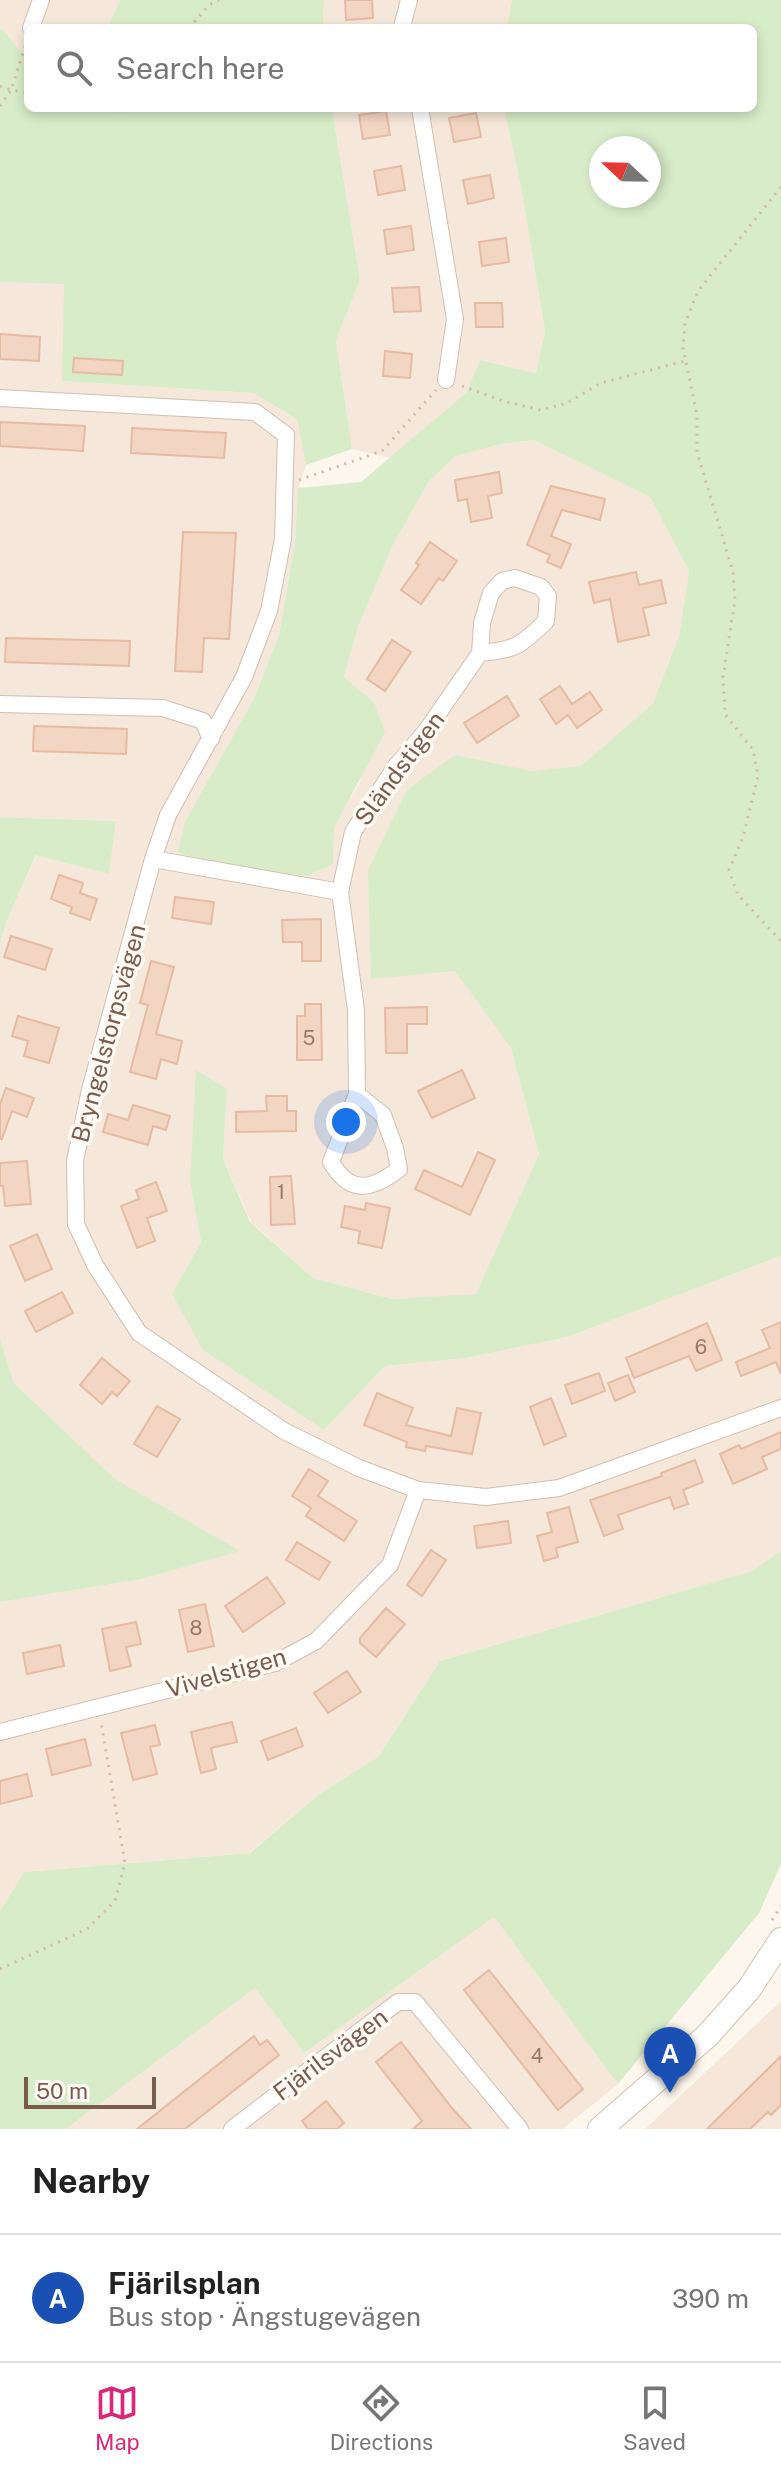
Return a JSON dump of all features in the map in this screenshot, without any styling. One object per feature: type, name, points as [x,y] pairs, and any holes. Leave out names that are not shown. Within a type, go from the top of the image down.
[{"type":"street","points":[[32,24],[41,0]]},
{"type":"street","points":[[405,24],[409,0]]},
{"type":"street","points":[[421,112],[455,319],[446,380]]},
{"type":"street","name":"Bryngelstorpsvägen","points":[[0,398],[255,412],[286,435],[283,539],[269,611],[244,677],[168,815],[153,859],[90,1090],[75,1161],[76,1224],[95,1265],[139,1333],[284,1431],[359,1468],[418,1490],[486,1497],[559,1488],[781,1408]]},
{"type":"street","name":"Sländstigen","points":[[357,1094],[383,1115],[399,1169],[383,1182],[359,1187],[340,1178],[331,1162],[357,1094],[356,1010],[340,892],[353,832],[396,766],[426,731],[480,653],[482,623],[491,593],[502,581],[515,578],[541,587],[548,596],[546,621],[530,637],[508,650],[480,653]]},
{"type":"street","points":[[0,704],[163,708],[203,721],[211,739]]},
{"type":"street","points":[[153,859],[340,892]]},
{"type":"street","name":"Vivelstigen","points":[[0,1732],[275,1663],[316,1641],[390,1565],[418,1490]]},
{"type":"street","points":[[600,2129],[707,2036],[749,1989],[777,1930]]},
{"type":"street","name":"Fjärilsvägen","points":[[232,2129],[398,2002],[415,2002],[520,2129]]},
{"type":"street","points":[[250,2114],[262,2129]]},
{"type":"path","points":[[192,24],[209,5],[219,0]]},
{"type":"path","points":[[0,106],[11,90],[24,51]]},
{"type":"path","points":[[0,86],[24,92]]},
{"type":"path","points":[[781,187],[698,291],[685,323],[683,348],[697,415],[697,452],[733,572],[735,600],[723,677],[725,714],[753,750],[758,776],[747,826],[729,870],[738,895],[781,941]]},
{"type":"path","points":[[285,485],[382,451],[446,380],[503,401],[541,410],[567,403],[601,383],[686,361]]},
{"type":"path","points":[[0,1969],[87,1929],[115,1901],[125,1863],[98,1707]]},
{"type":"path","points":[[777,1930],[781,1906]]},
{"type":"shaded area","points":[[0,0],[120,0],[109,24],[24,24],[24,55],[0,27]]},
{"type":"shaded area","points":[[324,0],[512,0],[508,24],[323,24]]},
{"type":"shaded area","points":[[333,112],[505,112],[545,331],[536,373],[480,360],[468,391],[391,458],[352,449],[336,340],[360,280]]},
{"type":"shaded area","points":[[0,282],[65,283],[63,381],[253,393],[297,419],[306,465],[298,489],[295,543],[279,635],[253,701],[179,852],[210,864],[333,864],[333,828],[360,782],[374,702],[344,677],[358,627],[393,545],[429,481],[456,456],[501,444],[534,440],[650,497],[689,571],[679,636],[653,703],[581,766],[533,771],[454,756],[455,970],[511,1048],[539,1154],[476,1295],[392,1299],[313,1278],[251,1222],[223,1159],[227,1089],[190,1182],[201,1242],[172,1294],[324,1430],[385,1366],[466,1358],[567,1337],[781,1256],[781,1551],[752,1571],[440,1661],[378,1757],[318,1795],[249,1853],[24,1872],[0,1911],[0,1602],[142,1579],[239,1551],[115,1479],[14,1383],[0,1338],[0,944],[6,923],[37,854],[109,873],[116,821],[0,817]]},
{"type":"shaded area","points":[[494,1917],[618,2084],[563,2129],[66,2129],[255,1988],[304,2053]]},
{"type":"shaded area","points":[[781,2001],[781,2129],[645,2129]]},
{"type":"green space","points":[[120,0],[324,0],[323,24],[109,24]]},
{"type":"green space","points":[[512,0],[781,0],[781,1256],[567,1337],[466,1358],[385,1366],[324,1430],[203,1350],[172,1294],[201,1242],[190,1182],[196,1070],[227,1089],[223,1159],[250,1222],[313,1278],[392,1299],[476,1294],[539,1154],[511,1048],[455,971],[371,979],[368,870],[407,790],[455,755],[532,771],[581,766],[653,703],[679,636],[689,571],[650,497],[534,440],[501,444],[456,456],[429,481],[393,545],[358,627],[344,677],[374,702],[385,732],[334,828],[333,864],[307,876],[210,864],[178,852],[185,822],[253,701],[279,635],[295,543],[298,488],[361,482],[467,392],[480,360],[536,373],[545,331],[505,112],[757,112],[757,24],[508,24]]},
{"type":"green space","points":[[0,27],[24,55],[24,112],[333,112],[360,280],[336,340],[352,449],[306,465],[297,419],[253,393],[62,381],[64,284],[0,282]]},
{"type":"green space","points":[[0,817],[116,821],[109,874],[36,855],[0,944]]},
{"type":"green space","points":[[0,1338],[14,1383],[115,1479],[240,1551],[142,1579],[0,1602]]},
{"type":"green space","points":[[781,1551],[781,1864],[759,1913],[618,2084],[494,1917],[304,2053],[255,1988],[66,2129],[0,2129],[0,1911],[24,1872],[250,1853],[318,1795],[378,1757],[440,1661],[752,1571]]},
{"type":"building","points":[[345,0],[372,0],[373,18],[346,20]]},
{"type":"building","points":[[386,112],[390,135],[363,139],[359,115]]},
{"type":"building","points":[[476,113],[481,137],[454,142],[449,118]]},
{"type":"building","points":[[401,166],[405,190],[378,195],[374,171]]},
{"type":"building","points":[[490,175],[494,198],[468,204],[463,180]]},
{"type":"building","points":[[411,226],[414,250],[387,254],[384,230]]},
{"type":"building","points":[[506,238],[509,262],[482,266],[479,242]]},
{"type":"building","points":[[419,287],[421,311],[394,312],[392,288]]},
{"type":"building","points":[[475,303],[502,303],[503,327],[476,327]]},
{"type":"building","points":[[0,334],[40,337],[39,361],[0,359]]},
{"type":"building","points":[[385,351],[412,354],[410,378],[383,376]]},
{"type":"building","points":[[74,358],[123,361],[122,375],[73,372]]},
{"type":"building","points":[[0,422],[85,426],[83,451],[0,446]]},
{"type":"building","points":[[132,428],[226,433],[224,458],[131,453]]},
{"type":"building","points":[[499,472],[502,493],[488,496],[492,518],[471,522],[467,499],[458,501],[455,480]]},
{"type":"building","points":[[551,486],[605,499],[600,520],[562,510],[551,536],[571,544],[561,568],[547,562],[550,555],[527,545]]},
{"type":"building","points":[[183,532],[236,533],[229,639],[204,638],[202,672],[175,671]]},
{"type":"building","points":[[430,542],[457,561],[443,581],[439,578],[421,604],[401,590],[419,565],[416,563]]},
{"type":"building","points":[[636,572],[639,585],[661,580],[666,603],[643,608],[649,635],[618,642],[610,599],[594,603],[589,582]]},
{"type":"building","points":[[6,638],[130,641],[129,666],[5,662]]},
{"type":"building","points":[[392,640],[411,652],[385,691],[367,679]]},
{"type":"building","points":[[560,686],[572,704],[590,692],[602,710],[577,728],[568,715],[556,724],[540,699]]},
{"type":"building","points":[[507,696],[519,716],[477,743],[464,723]]},
{"type":"building","points":[[34,726],[127,729],[126,754],[33,751]]},
{"type":"building","points":[[59,875],[83,883],[80,893],[97,899],[90,920],[70,913],[72,907],[51,899]]},
{"type":"building","points":[[175,897],[214,902],[211,924],[172,918]]},
{"type":"building","points":[[321,919],[321,961],[302,961],[302,942],[283,942],[282,920]]},
{"type":"building","points":[[11,936],[52,949],[45,970],[4,957]]},
{"type":"building","points":[[151,961],[174,967],[156,1034],[182,1041],[177,1064],[161,1059],[156,1079],[130,1072],[148,1005],[140,1003]]},
{"type":"building","points":[[305,1004],[321,1004],[322,1060],[297,1060],[297,1016],[305,1016]]},
{"type":"building","points":[[427,1007],[427,1024],[407,1024],[407,1053],[386,1053],[385,1008]]},
{"type":"building","points":[[18,1016],[59,1028],[49,1063],[24,1056],[28,1041],[12,1036]]},
{"type":"building","points":[[462,1070],[475,1098],[432,1118],[418,1091]]},
{"type":"building","points":[[6,1088],[34,1098],[27,1117],[12,1111],[0,1139],[0,1104]]},
{"type":"building","points":[[266,1096],[287,1096],[287,1111],[296,1111],[296,1131],[236,1132],[236,1112],[267,1111]]},
{"type":"building","points":[[133,1105],[170,1116],[166,1130],[153,1126],[148,1145],[103,1132],[108,1114],[128,1120]]},
{"type":"building","points":[[478,1152],[495,1160],[470,1215],[415,1189],[424,1170],[462,1187]]},
{"type":"building","points":[[27,1161],[31,1204],[5,1206],[3,1186],[0,1186],[0,1163]]},
{"type":"building","points":[[291,1176],[295,1224],[271,1225],[270,1177]]},
{"type":"building","points":[[156,1182],[167,1211],[147,1218],[155,1241],[137,1248],[121,1206],[139,1199],[136,1190]]},
{"type":"building","points":[[366,1203],[390,1208],[382,1248],[358,1243],[360,1231],[341,1227],[345,1206],[365,1210]]},
{"type":"building","points":[[37,1234],[52,1269],[25,1281],[10,1246]]},
{"type":"building","points":[[62,1292],[73,1313],[36,1332],[25,1311]]},
{"type":"building","points":[[781,1322],[781,1374],[776,1362],[741,1376],[736,1362],[770,1348],[762,1330]]},
{"type":"building","points":[[707,1323],[722,1360],[696,1371],[689,1356],[634,1378],[626,1358]]},
{"type":"building","points":[[102,1358],[130,1381],[117,1396],[112,1392],[102,1404],[80,1385]]},
{"type":"building","points":[[599,1373],[605,1391],[572,1404],[565,1385]]},
{"type":"building","points":[[628,1375],[635,1392],[615,1401],[608,1383]]},
{"type":"building","points":[[377,1393],[413,1408],[406,1425],[451,1436],[457,1408],[481,1413],[472,1454],[426,1446],[425,1451],[406,1447],[407,1442],[364,1425]]},
{"type":"building","points":[[551,1398],[566,1436],[544,1445],[530,1407]]},
{"type":"building","points":[[157,1406],[180,1419],[157,1457],[134,1444]]},
{"type":"building","points":[[781,1432],[781,1449],[762,1457],[767,1469],[733,1484],[720,1454],[739,1445],[741,1449]]},
{"type":"building","points":[[695,1460],[703,1482],[683,1490],[688,1504],[674,1509],[670,1497],[618,1515],[623,1529],[604,1536],[590,1500],[662,1476],[661,1473]]},
{"type":"building","points":[[309,1469],[328,1481],[318,1496],[357,1521],[344,1541],[306,1516],[311,1508],[292,1496]]},
{"type":"building","points":[[569,1507],[578,1542],[556,1548],[558,1557],[544,1561],[537,1536],[552,1532],[547,1513]]},
{"type":"building","points":[[508,1521],[511,1543],[477,1548],[474,1526]]},
{"type":"building","points":[[297,1542],[330,1562],[319,1580],[286,1560]]},
{"type":"building","points":[[431,1550],[446,1560],[422,1596],[407,1585]]},
{"type":"building","points":[[267,1577],[285,1603],[243,1632],[225,1606]]},
{"type":"building","points":[[205,1604],[214,1646],[188,1652],[179,1610]]},
{"type":"building","points":[[386,1608],[405,1624],[376,1657],[360,1643],[360,1638]]},
{"type":"building","points":[[136,1622],[141,1644],[126,1647],[131,1666],[110,1671],[102,1629]]},
{"type":"building","points":[[60,1645],[64,1666],[27,1674],[23,1653]]},
{"type":"building","points":[[347,1671],[361,1692],[328,1713],[314,1693]]},
{"type":"building","points":[[232,1722],[237,1742],[211,1748],[216,1769],[201,1773],[191,1732]]},
{"type":"building","points":[[155,1725],[160,1745],[150,1747],[157,1774],[133,1780],[121,1733]]},
{"type":"building","points":[[296,1728],[303,1746],[268,1760],[261,1741]]},
{"type":"building","points":[[85,1739],[91,1765],[52,1775],[46,1749]]},
{"type":"building","points":[[27,1774],[32,1796],[0,1804],[0,1781]]},
{"type":"building","points":[[489,1970],[583,2089],[558,2110],[464,1990]]},
{"type":"building","points":[[254,2036],[260,2045],[267,2040],[279,2055],[185,2129],[137,2129]]},
{"type":"building","points":[[401,2042],[471,2129],[413,2129],[422,2121],[376,2062]]},
{"type":"building","points":[[781,2056],[781,2105],[771,2115],[768,2112],[750,2129],[707,2129]]},
{"type":"building","points":[[326,2101],[344,2123],[337,2129],[308,2129],[302,2121]]},
{"type":"place","name":"Fjärilsplan","points":[[670,2093]]}]
